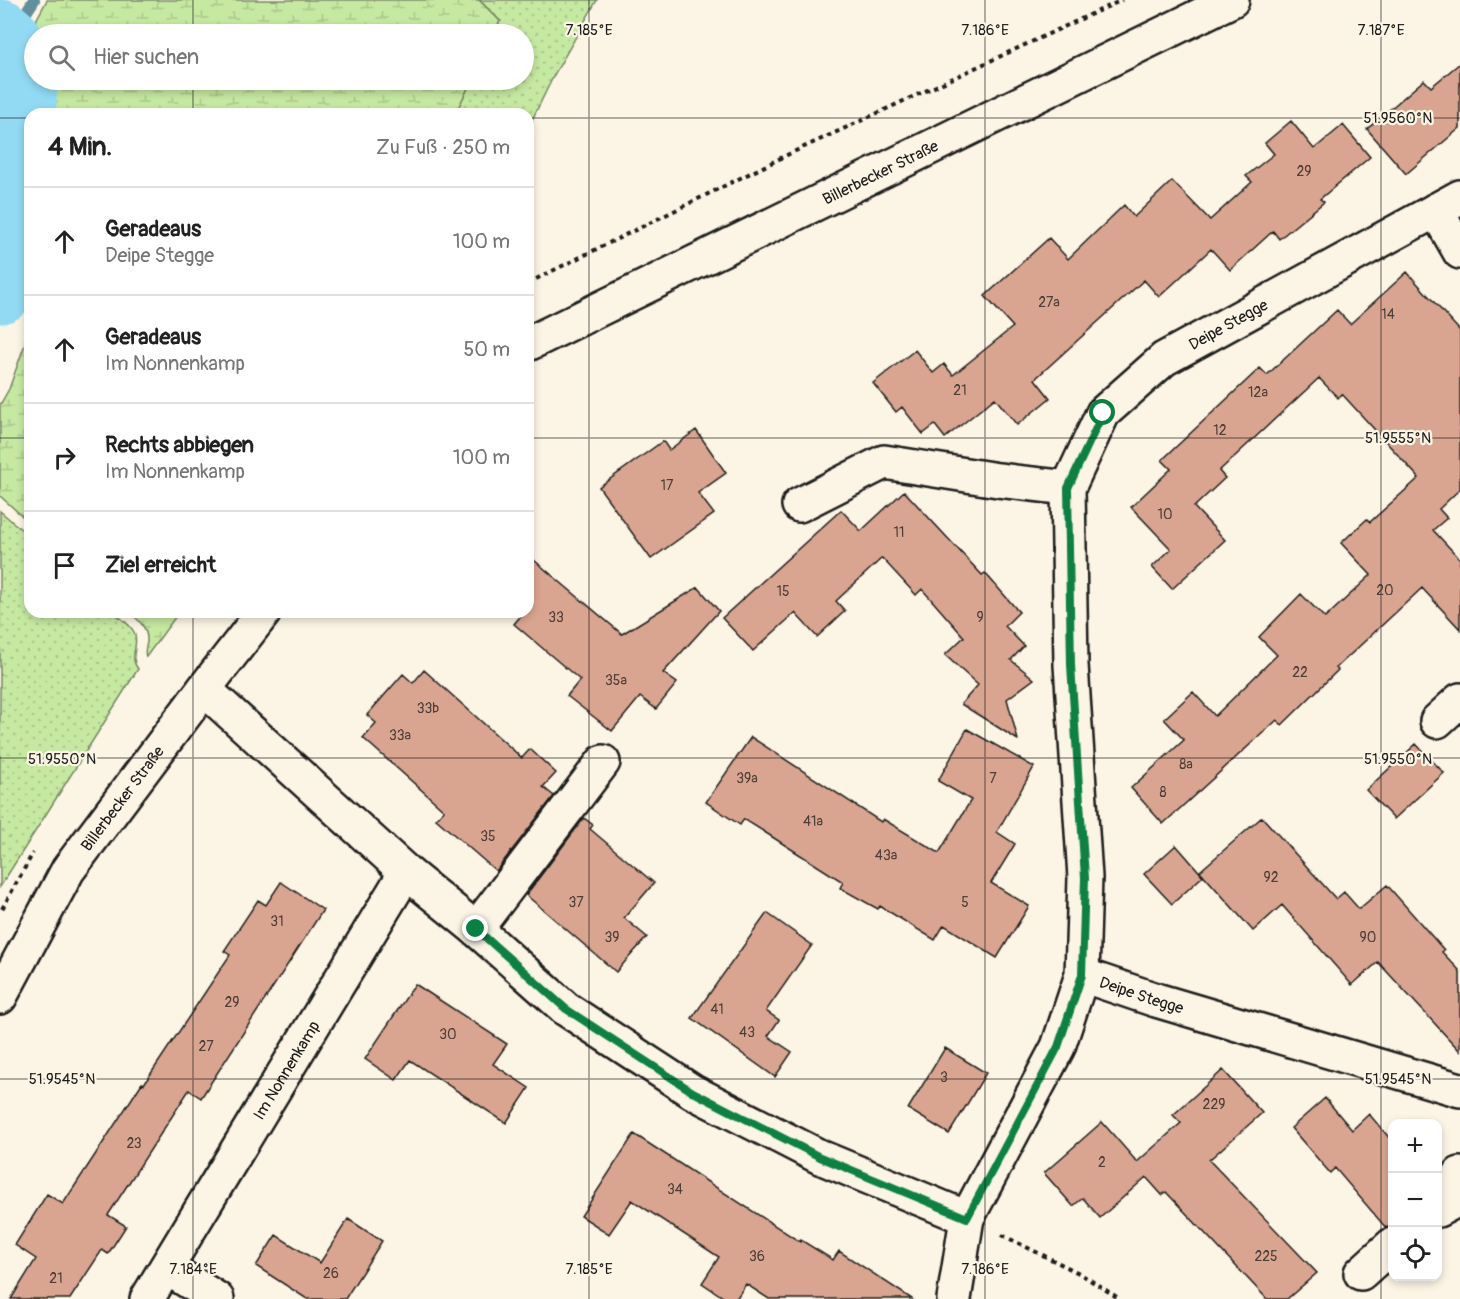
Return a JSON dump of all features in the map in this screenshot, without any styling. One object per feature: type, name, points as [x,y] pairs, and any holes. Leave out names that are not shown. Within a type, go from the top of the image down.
[{"type":"street","name":"Billerbecker Straße","points":[[534,341],[1232,0]]},
{"type":"street","name":"Deipe Stegge","points":[[1460,252],[1448,204],[1164,359],[1103,413],[1068,488],[1071,665],[1085,878],[1082,975],[1156,1000],[1460,1090]]},
{"type":"street","points":[[799,505],[884,462],[998,480],[1068,488]]},
{"type":"street","name":"Billerbecker Straße","points":[[0,997],[68,870],[259,618]]},
{"type":"street","points":[[204,688],[406,872],[476,929],[566,1009],[693,1092],[820,1157],[967,1218]]},
{"type":"street","points":[[476,929],[603,762]]},
{"type":"street","name":"Im Nonnenkamp","points":[[147,1299],[406,872]]},
{"type":"street","points":[[954,1299],[967,1218],[1058,1047],[1082,975]]},
{"type":"street","points":[[1361,1273],[1388,1249]]},
{"type":"street","points":[[167,1268],[217,1299]]},
{"type":"path","points":[[534,280],[789,154],[1122,0]]},
{"type":"path","points":[[967,1218],[1079,1273],[1120,1299]]},
{"type":"green space","points":[[47,0],[479,0],[500,21],[498,24],[34,24]]},
{"type":"green space","points":[[479,0],[597,0],[554,75],[534,116],[534,108],[458,108],[467,90],[534,90],[534,24],[498,24],[500,21]]},
{"type":"green space","points":[[44,90],[467,90],[458,108],[44,108]]},
{"type":"green space","points":[[24,347],[24,518],[0,496],[0,405],[9,389]]},
{"type":"green space","points":[[0,511],[24,532],[24,618],[120,618],[134,632],[136,641],[134,660],[138,669],[0,887]]},
{"type":"green space","points":[[136,618],[175,618],[146,657],[146,633]]},
{"type":"building","points":[[1460,63],[1460,128],[1406,174],[1367,129],[1424,80],[1431,87]]},
{"type":"building","points":[[1291,121],[1314,149],[1343,125],[1370,157],[1320,199],[1324,202],[1279,239],[1273,231],[1230,270],[1211,249],[1159,297],[1144,280],[1035,379],[1050,398],[1017,425],[995,398],[945,438],[935,425],[923,434],[902,407],[896,412],[873,383],[915,350],[933,373],[944,364],[953,375],[1013,327],[985,296],[1049,238],[1068,259],[1124,205],[1134,217],[1172,181],[1210,220],[1252,182],[1246,176],[1274,154],[1265,143]]},
{"type":"building","points":[[1407,272],[1460,331],[1460,489],[1439,509],[1447,518],[1433,530],[1460,559],[1460,629],[1422,588],[1336,668],[1338,670],[1282,725],[1277,720],[1163,824],[1131,788],[1184,740],[1164,719],[1193,692],[1215,716],[1277,655],[1259,637],[1301,594],[1325,618],[1371,575],[1341,543],[1367,519],[1370,522],[1419,478],[1342,394],[1338,398],[1319,378],[1219,471],[1225,478],[1194,507],[1225,540],[1172,589],[1152,567],[1171,549],[1131,507],[1171,469],[1162,460],[1260,368],[1267,375],[1337,310],[1350,324]]},
{"type":"building","points":[[696,430],[726,473],[698,493],[714,514],[651,559],[599,487],[663,441],[669,450]]},
{"type":"building","points":[[904,491],[982,575],[985,573],[1019,612],[1005,626],[1024,646],[1011,660],[1034,679],[1007,699],[1018,740],[961,704],[978,685],[945,655],[964,637],[922,589],[916,595],[882,558],[836,601],[845,611],[817,637],[795,613],[753,651],[722,618],[841,510],[861,531]]},
{"type":"building","points":[[534,560],[622,634],[698,587],[719,611],[663,673],[677,683],[656,709],[640,697],[612,731],[567,696],[580,680],[514,624],[519,618],[534,618]]},
{"type":"building","points":[[424,670],[522,758],[530,749],[556,773],[543,787],[554,796],[496,871],[436,819],[444,810],[363,738],[376,723],[367,715],[403,674],[413,683]]},
{"type":"building","points":[[967,729],[1034,767],[997,832],[1015,844],[991,883],[1029,906],[997,958],[944,925],[935,940],[880,906],[878,909],[840,888],[843,882],[744,819],[740,825],[706,802],[751,737],[881,822],[883,819],[939,853],[971,800],[938,781]]},
{"type":"building","points":[[1416,744],[1444,773],[1394,819],[1366,790]]},
{"type":"building","points":[[1262,817],[1336,899],[1344,892],[1359,909],[1387,885],[1444,950],[1442,952],[1460,971],[1460,1051],[1378,962],[1352,985],[1282,905],[1253,931],[1200,871]]},
{"type":"building","points":[[584,818],[593,825],[590,829],[654,883],[624,918],[647,937],[616,972],[526,895]]},
{"type":"building","points":[[1176,845],[1203,876],[1172,904],[1144,874]]},
{"type":"building","points":[[281,882],[323,910],[201,1098],[189,1090],[108,1215],[126,1226],[108,1254],[102,1250],[70,1299],[11,1299],[36,1259],[15,1245],[47,1194],[63,1204],[230,955],[224,951],[258,900],[266,905]]},
{"type":"building","points":[[767,913],[812,945],[766,1011],[779,1020],[768,1036],[792,1052],[775,1077],[692,1018]]},
{"type":"building","points":[[415,984],[507,1044],[493,1064],[529,1088],[506,1123],[410,1060],[396,1080],[365,1059]]},
{"type":"building","points":[[945,1048],[986,1073],[949,1134],[908,1109]]},
{"type":"building","points":[[1223,1070],[1262,1113],[1209,1160],[1317,1273],[1287,1299],[1267,1299],[1166,1192],[1162,1195],[1146,1177],[1100,1218],[1083,1198],[1073,1206],[1044,1173],[1102,1122],[1137,1162],[1181,1123],[1173,1115]]},
{"type":"building","points":[[1325,1098],[1352,1130],[1369,1114],[1388,1136],[1388,1228],[1335,1168],[1330,1173],[1291,1128]]},
{"type":"building","points":[[634,1134],[800,1242],[801,1240],[833,1260],[839,1251],[912,1299],[769,1299],[746,1284],[736,1299],[726,1299],[702,1283],[719,1257],[632,1200],[609,1234],[581,1216]]},
{"type":"building","points":[[348,1219],[382,1241],[345,1299],[307,1299],[256,1266],[276,1235],[320,1263]]},
{"type":"waterway","points":[[8,40],[34,0]]},
{"type":"waterway","points":[[0,33],[8,40],[23,83],[16,214],[0,289]]},
{"type":"route","points":[[476,929],[566,1009],[693,1092],[820,1157],[967,1218],[1058,1047],[1082,975],[1085,878],[1071,665],[1068,488],[1103,413]]}]
